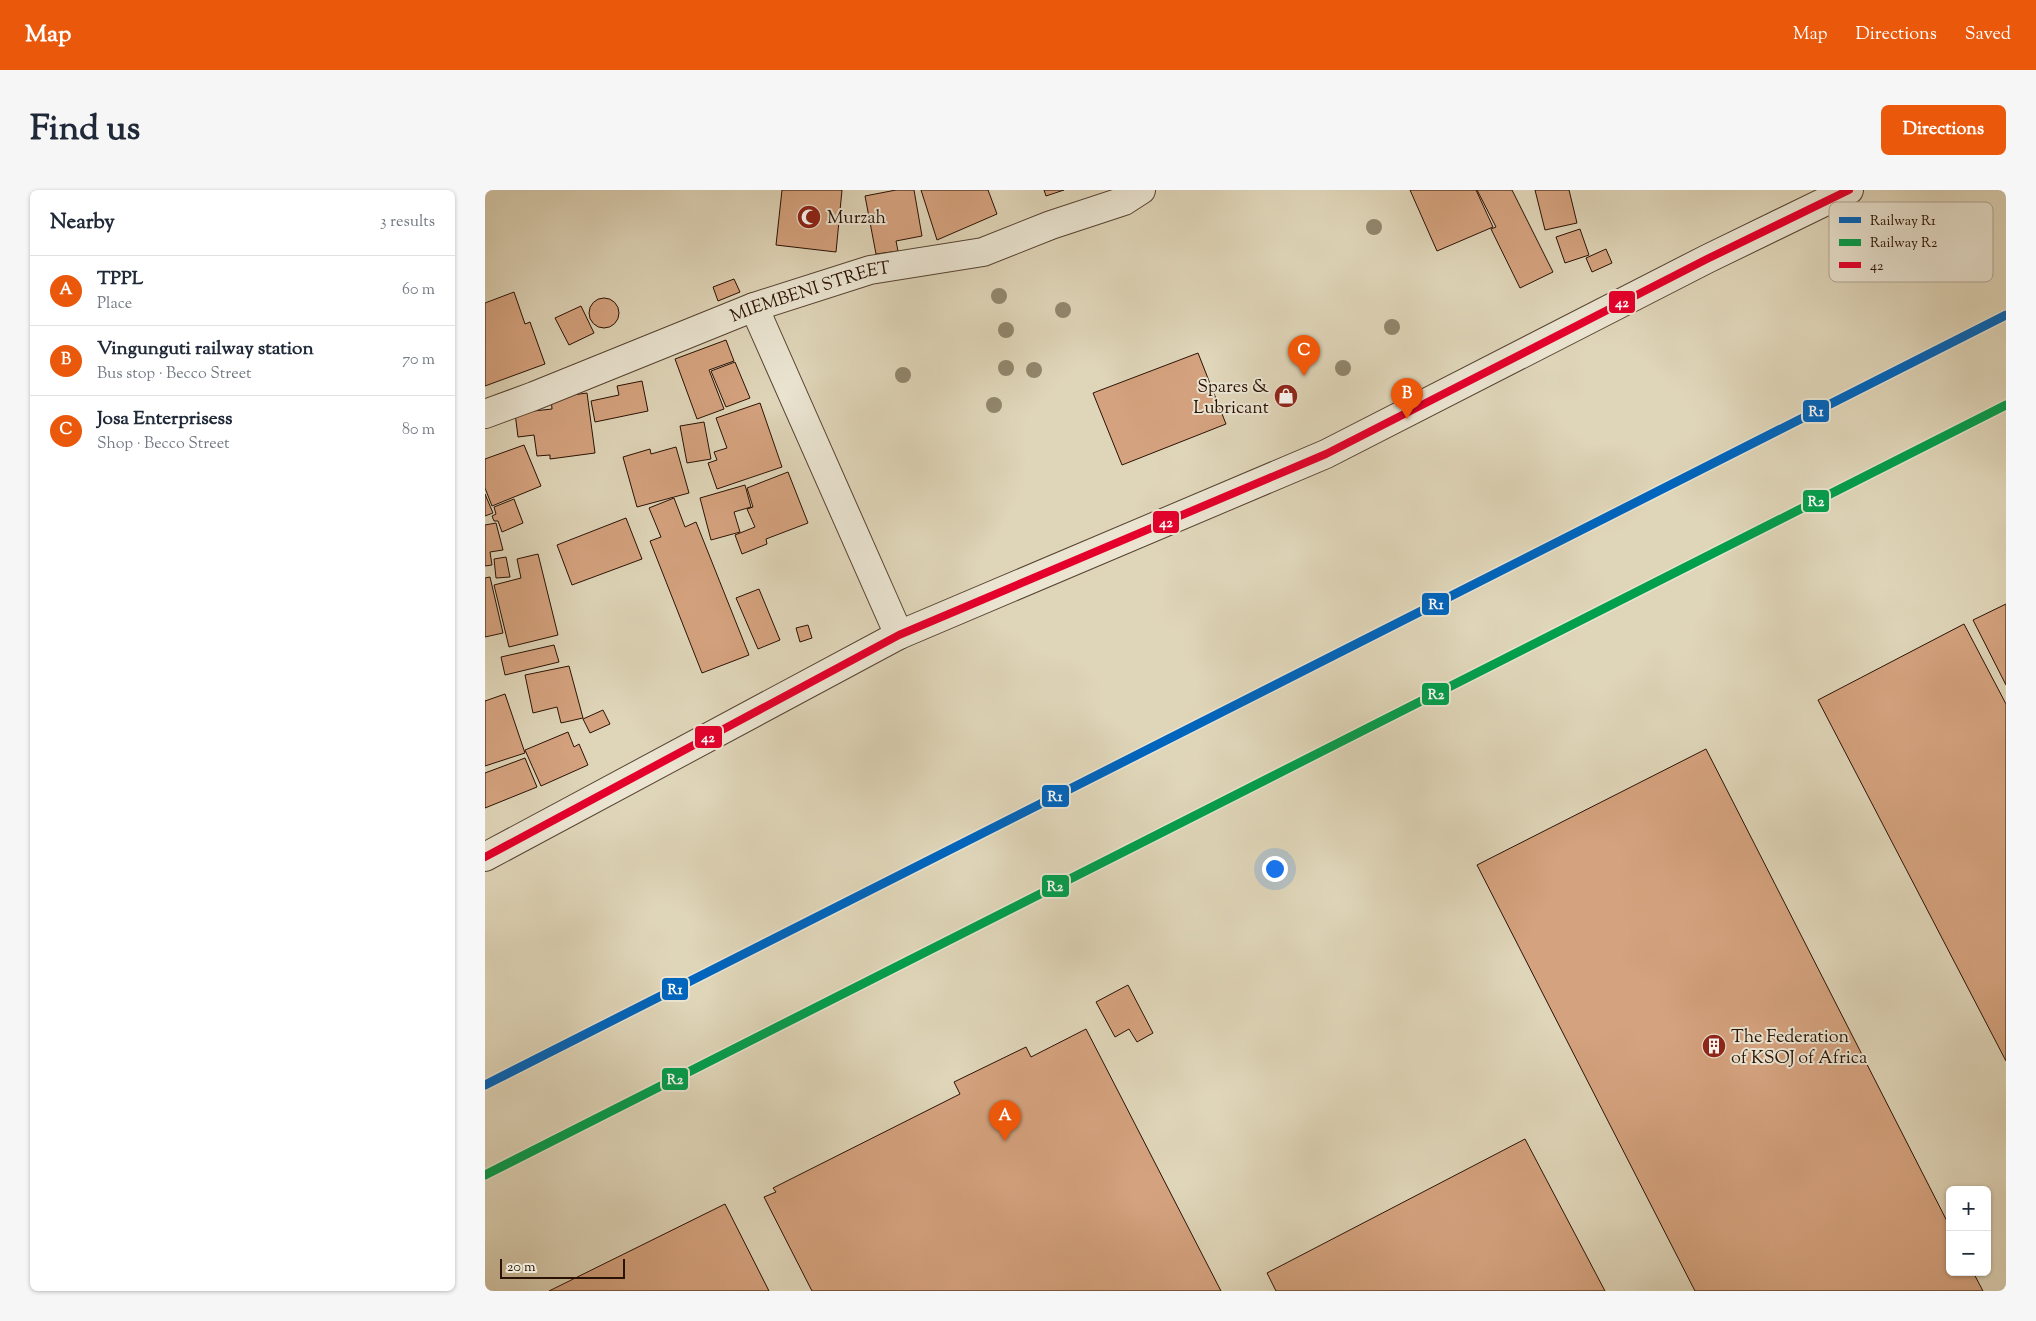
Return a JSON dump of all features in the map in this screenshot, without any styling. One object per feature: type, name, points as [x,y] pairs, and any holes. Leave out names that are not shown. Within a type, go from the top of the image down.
[{"type":"street","name":"MIEMBENI STREET","points":[[485,414],[754,307],[870,270],[983,252],[1051,225],[1124,200],[1141,190]]},
{"type":"street","points":[[485,857],[899,635],[1326,454],[1707,259],[1849,190]]},
{"type":"street","points":[[754,307],[899,635]]},
{"type":"building","name":"Murzah","points":[[782,190],[842,190],[836,252],[776,245]]},
{"type":"building","points":[[896,190],[914,190],[922,236],[896,241],[898,251],[876,254],[865,196]]},
{"type":"building","points":[[921,190],[988,190],[997,214],[937,240]]},
{"type":"building","points":[[1044,190],[1064,190],[1046,196]]},
{"type":"building","points":[[1410,190],[1476,190],[1493,227],[1437,251]]},
{"type":"building","points":[[1477,190],[1512,190],[1553,272],[1520,288],[1491,229],[1496,227]]},
{"type":"building","points":[[1535,190],[1569,190],[1577,223],[1545,230]]},
{"type":"building","points":[[1580,229],[1589,255],[1565,263],[1556,237]]},
{"type":"building","points":[[1606,249],[1612,263],[1592,272],[1586,258]]},
{"type":"building","points":[[734,279],[740,292],[718,301],[713,287]]},
{"type":"building","points":[[514,292],[525,324],[530,322],[545,364],[485,386],[485,303]]},
{"type":"building","points":[[604,298],[615,302],[619,313],[615,324],[604,328],[593,324],[589,313],[593,302]]},
{"type":"building","points":[[581,306],[594,333],[569,345],[555,318]]},
{"type":"building","points":[[726,340],[734,361],[709,370],[724,409],[697,419],[675,359]]},
{"type":"building","points":[[1198,353],[1226,424],[1122,465],[1093,393]]},
{"type":"building","points":[[735,362],[750,398],[726,407],[711,371]]},
{"type":"building","points":[[642,381],[648,411],[595,422],[591,401],[619,395],[617,386]]},
{"type":"building","points":[[587,393],[595,453],[550,459],[550,455],[537,456],[534,435],[518,437],[515,413],[552,409],[551,398]]},
{"type":"building","points":[[760,403],[782,467],[717,489],[708,463],[717,460],[714,452],[727,448],[716,418]]},
{"type":"building","points":[[704,422],[711,459],[687,463],[680,426]]},
{"type":"building","points":[[524,445],[541,486],[492,506],[485,488],[485,459]]},
{"type":"building","points":[[676,447],[689,493],[637,507],[623,457],[650,449],[651,454]]},
{"type":"building","points":[[788,472],[808,523],[766,539],[767,544],[742,554],[735,535],[755,527],[747,509],[753,507],[747,488]]},
{"type":"building","points":[[745,485],[751,507],[734,512],[740,532],[711,540],[700,498]]},
{"type":"building","points":[[485,494],[493,513],[485,516]]},
{"type":"building","points":[[674,498],[685,527],[696,522],[749,655],[702,673],[650,541],[661,537],[649,508]]},
{"type":"building","points":[[514,499],[523,523],[502,532],[498,521],[494,521],[492,516],[496,514],[494,507]]},
{"type":"building","points":[[626,518],[642,559],[572,585],[557,545]]},
{"type":"building","points":[[496,523],[503,550],[490,552],[492,565],[485,566],[485,525]]},
{"type":"building","points":[[538,554],[558,635],[509,647],[494,585],[521,578],[517,559]]},
{"type":"building","points":[[506,557],[510,577],[496,578],[494,559]]},
{"type":"building","points":[[490,577],[503,633],[485,637],[485,578]]},
{"type":"building","points":[[759,589],[780,640],[758,649],[736,598]]},
{"type":"building","points":[[2006,604],[2006,685],[1973,620]]},
{"type":"building","points":[[1964,624],[2006,704],[2006,1061],[1818,700]]},
{"type":"building","points":[[808,625],[812,638],[800,642],[796,628]]},
{"type":"building","points":[[554,645],[559,662],[505,675],[501,657]]},
{"type":"building","points":[[569,666],[583,718],[561,723],[557,707],[533,713],[525,675]]},
{"type":"building","points":[[505,694],[525,753],[485,766],[485,701]]},
{"type":"building","points":[[603,710],[610,724],[590,733],[583,719]]},
{"type":"building","points":[[568,732],[574,747],[579,744],[588,765],[541,786],[525,750]]},
{"type":"building","name":"The Federation of KSOJ of Africa","points":[[1706,749],[1946,1219],[1946,1276],[1975,1276],[1983,1291],[1695,1291],[1477,865]]},
{"type":"building","points":[[525,758],[537,787],[485,808],[485,773]]},
{"type":"building","points":[[1128,985],[1153,1033],[1137,1042],[1129,1029],[1115,1037],[1096,1002]]},
{"type":"building","points":[[1086,1029],[1221,1291],[812,1291],[764,1197],[776,1192],[773,1188],[960,1094],[954,1082],[1026,1047],[1031,1057]]},
{"type":"building","points":[[1525,1139],[1605,1291],[1276,1291],[1267,1273]]},
{"type":"building","points":[[725,1204],[769,1291],[549,1291]]},
{"type":"rail line","name":"R1","points":[[485,1085],[2006,315]]},
{"type":"rail line","name":"R2","points":[[485,1175],[2006,405]]},
{"type":"transit line","name":"42","points":[[485,857],[899,635],[1326,454],[1707,259],[1849,190]]},
{"type":"place","name":"Murzah","points":[[809,217]]},
{"type":"place","name":"Josa Enterprisess","points":[[1304,376]]},
{"type":"place","name":"Spares & Lubricant","points":[[1286,396]]},
{"type":"place","name":"Vingunguti railway station","points":[[1407,419]]},
{"type":"place","name":"The Federation of KSOJ of Africa","points":[[1714,1046]]},
{"type":"place","name":"TPPL","points":[[1005,1141]]}]
